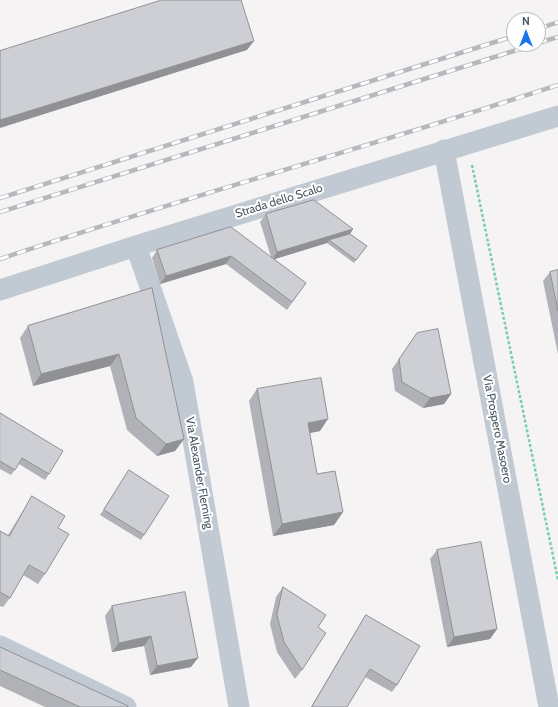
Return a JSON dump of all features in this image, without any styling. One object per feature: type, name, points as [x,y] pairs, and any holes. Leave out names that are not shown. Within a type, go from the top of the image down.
[{"type":"street","name":"Strada dello Scalo","points":[[0,290],[136,246],[558,116]]},
{"type":"street","name":"Via Prospero Masoero","points":[[444,150],[549,707]]},
{"type":"street","name":"Via Alexander Fleming","points":[[136,246],[183,382],[239,707]]},
{"type":"street","points":[[0,646],[126,707]]},
{"type":"path","points":[[468,143],[558,580]]},
{"type":"building","points":[[162,0],[241,0],[254,41],[0,120],[0,51]]},
{"type":"building","points":[[314,200],[353,229],[277,252],[266,214]]},
{"type":"building","points":[[231,227],[306,283],[292,302],[231,256],[166,276],[157,250]]},
{"type":"building","points":[[350,234],[367,246],[356,260],[329,240]]},
{"type":"building","points":[[558,270],[558,311],[550,272]]},
{"type":"building","points":[[152,288],[184,439],[166,444],[136,418],[119,354],[41,374],[28,326]]},
{"type":"building","points":[[438,329],[451,394],[430,398],[402,382],[399,359],[417,333]]},
{"type":"building","points":[[321,378],[328,419],[308,423],[317,474],[335,471],[343,512],[282,524],[257,389]]},
{"type":"building","points":[[0,413],[63,451],[49,474],[22,458],[15,470],[0,461]]},
{"type":"building","points":[[129,470],[169,496],[144,535],[104,510]]},
{"type":"building","points":[[32,496],[65,516],[58,528],[69,534],[45,574],[29,565],[10,598],[0,592],[0,531],[9,536]]},
{"type":"building","points":[[481,542],[497,629],[454,637],[437,550]]},
{"type":"building","points":[[283,587],[326,615],[318,627],[326,633],[302,670],[284,642],[277,615]]},
{"type":"building","points":[[185,592],[198,658],[157,666],[151,636],[119,643],[112,606]]},
{"type":"building","points":[[366,615],[420,646],[397,685],[370,669],[347,707],[312,707]]},
{"type":"building","points":[[0,647],[128,707],[80,707],[0,670]]},
{"type":"railway","points":[[546,26],[558,22]]},
{"type":"railway","points":[[546,41],[558,37]]},
{"type":"railway","points":[[0,198],[506,39]]},
{"type":"railway","points":[[0,212],[510,52]]},
{"type":"railway","points":[[0,259],[139,214],[558,85]]}]
